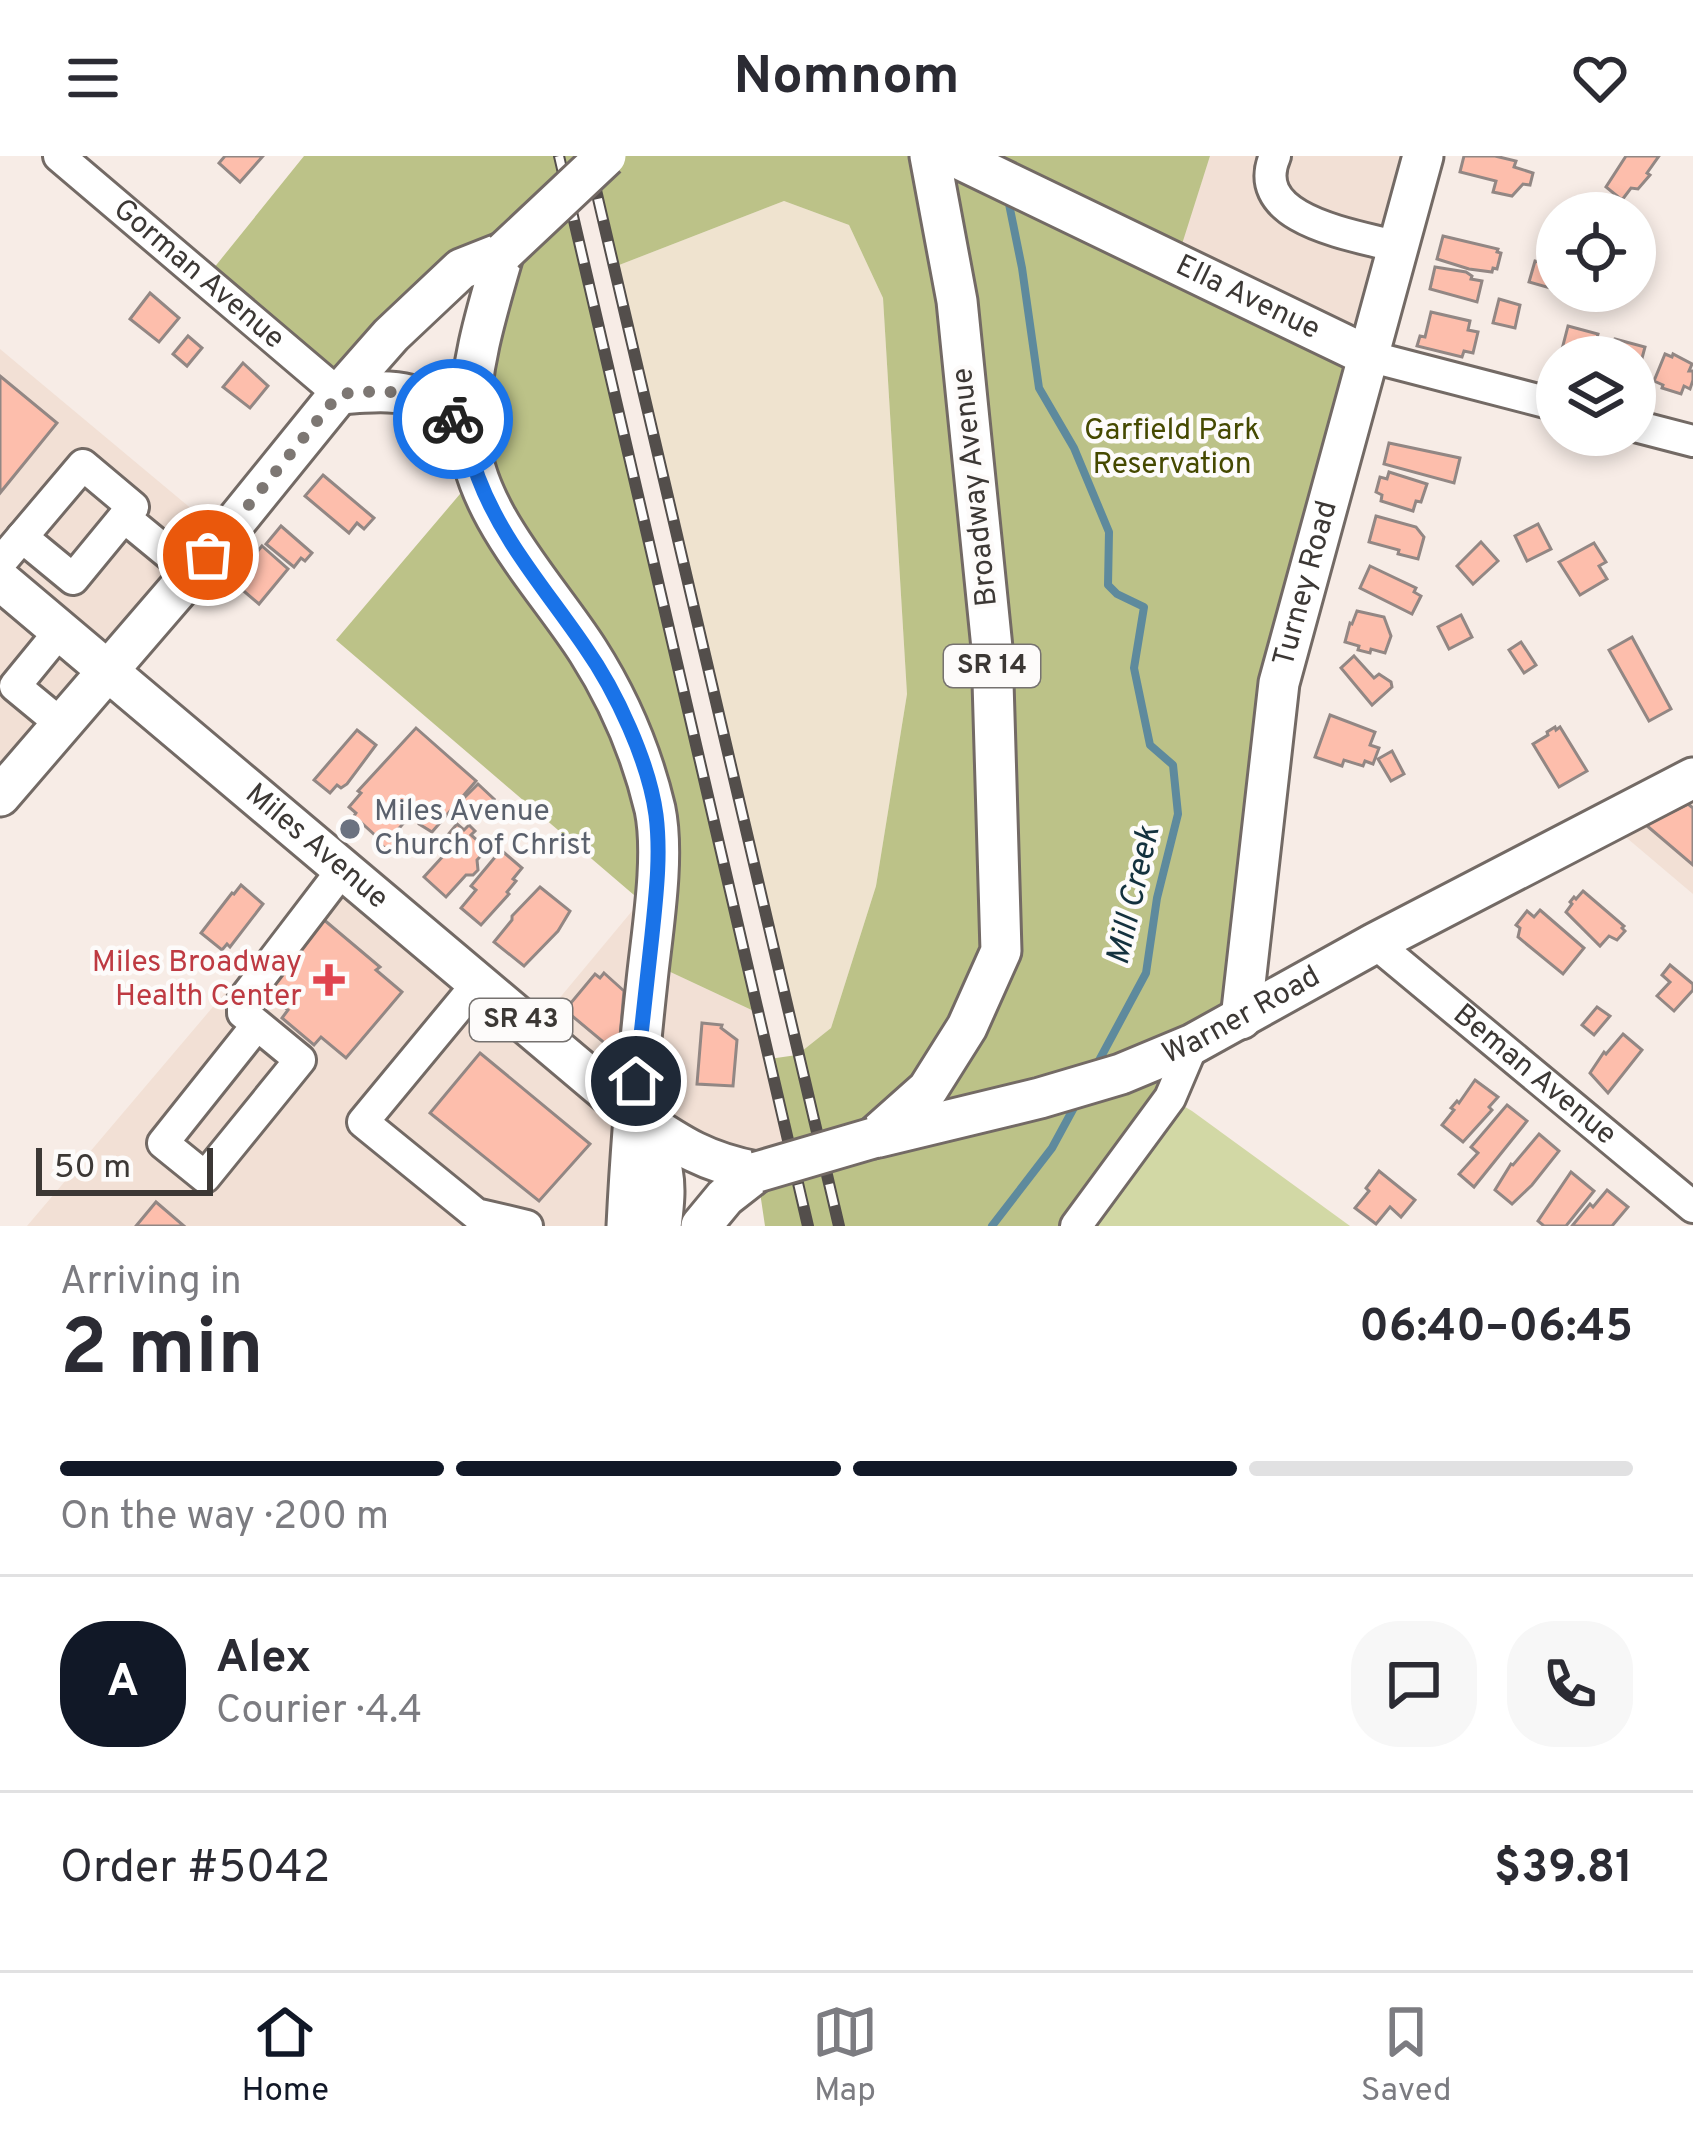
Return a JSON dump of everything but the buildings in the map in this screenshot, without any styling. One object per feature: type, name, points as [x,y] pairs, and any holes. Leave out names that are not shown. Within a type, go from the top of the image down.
[{"type":"main road","points":[[6,777],[62,724],[391,334],[461,269],[504,252],[606,156]]},
{"type":"main road","name":"Broadway Avenue","points":[[873,1138],[928,1089],[967,1027],[1001,951],[992,648],[957,301],[930,156]]},
{"type":"main road","name":"Ella Avenue","points":[[952,156],[1368,356]]},
{"type":"main road","name":"Turney Road","points":[[1240,1019],[1280,683],[1420,157]]},
{"type":"main road","points":[[504,252],[479,337],[469,432],[477,474],[533,578],[587,650],[614,698],[640,757],[656,814],[657,881],[633,1114],[627,1226]]},
{"type":"main road","points":[[339,394],[392,390],[412,394],[435,405],[469,432]]},
{"type":"main road","name":"Miles Avenue","points":[[0,580],[633,1114]]},
{"type":"main road","name":"Warner Road","points":[[758,1172],[1121,1074],[1240,1019],[1375,943],[1691,781]]},
{"type":"main road","points":[[633,1114],[693,1154],[758,1172]]},
{"type":"main road","name":"SR 43","points":[[633,1114],[657,1148],[664,1171],[661,1226]]},
{"type":"main road","name":"SR 14","points":[[701,1226],[725,1197],[758,1172]]},
{"type":"street","name":"Gorman Avenue","points":[[59,156],[339,394]]},
{"type":"street","points":[[1274,156],[1270,187],[1283,205],[1303,219],[1398,247]]},
{"type":"street","name":"Ella Avenue","points":[[1368,356],[1536,400]]},
{"type":"street","points":[[1656,431],[1686,439],[1693,467]]},
{"type":"street","points":[[0,563],[22,537],[83,465],[133,507],[73,579],[22,537]]},
{"type":"street","points":[[124,518],[192,573]]},
{"type":"street","points":[[61,631],[5,688],[62,724]]},
{"type":"street","points":[[257,1025],[163,1142],[205,1177],[300,1060],[243,1013],[243,1000],[343,869]]},
{"type":"street","name":"Beman Avenue","points":[[1375,943],[1693,1207]]},
{"type":"street","points":[[478,983],[363,1122],[476,1214],[526,1226]]},
{"type":"street","points":[[1076,1226],[1170,1098],[1193,1043]]},
{"type":"shaded area","points":[[1210,156],[1423,156],[1368,356],[1175,263]]},
{"type":"shaded area","points":[[591,170],[614,267],[784,201],[849,225],[883,298],[907,694],[876,886],[831,1028],[797,1055]]},
{"type":"shaded area","points":[[0,349],[224,536],[0,798]]},
{"type":"shaded area","points":[[1693,778],[1693,894],[1608,822]]},
{"type":"shaded area","points":[[335,863],[533,1030],[657,881],[649,962],[758,1013],[793,1161],[757,1172],[633,1115],[627,1226],[27,1226]]},
{"type":"green space","name":"Garfield Park Reservation","points":[[304,156],[1210,156],[1176,263],[1368,356],[1279,683],[1241,1019],[1193,1044],[1076,1226],[765,1226],[757,1172],[793,1161],[769,1059],[797,1055],[831,1028],[876,886],[907,694],[883,298],[849,225],[784,201],[614,267],[591,171],[567,190],[758,1013],[649,962],[641,901],[336,640],[477,474],[504,253],[339,394],[205,279]]},
{"type":"green space","points":[[1170,1098],[1192,1111],[1350,1226],[1076,1226]]},
{"type":"waterway","name":"Mill Creek","points":[[1008,199],[1039,388],[1074,448],[1109,532],[1108,585],[1144,607],[1134,668],[1150,745],[1173,765],[1178,814],[1157,898],[1146,973],[1095,1068]]},
{"type":"waterway","name":"Mill Creek","points":[[992,1226],[1052,1148],[1077,1102]]},
{"type":"railway","points":[[559,156],[808,1226]]},
{"type":"railway","points":[[588,156],[839,1226]]},
{"type":"way so far","points":[[208,555],[339,394],[392,390],[412,394],[453,419]]},
{"type":"place","name":"Miles Avenue Church of Christ","points":[[350,829]]},
{"type":"place","name":"Miles Broadway Health Center","points":[[329,980]]},
{"type":"route","points":[[453,419],[469,432],[477,474],[503,528],[533,578],[587,650],[614,698],[640,757],[656,814],[657,881],[636,1081]]}]
